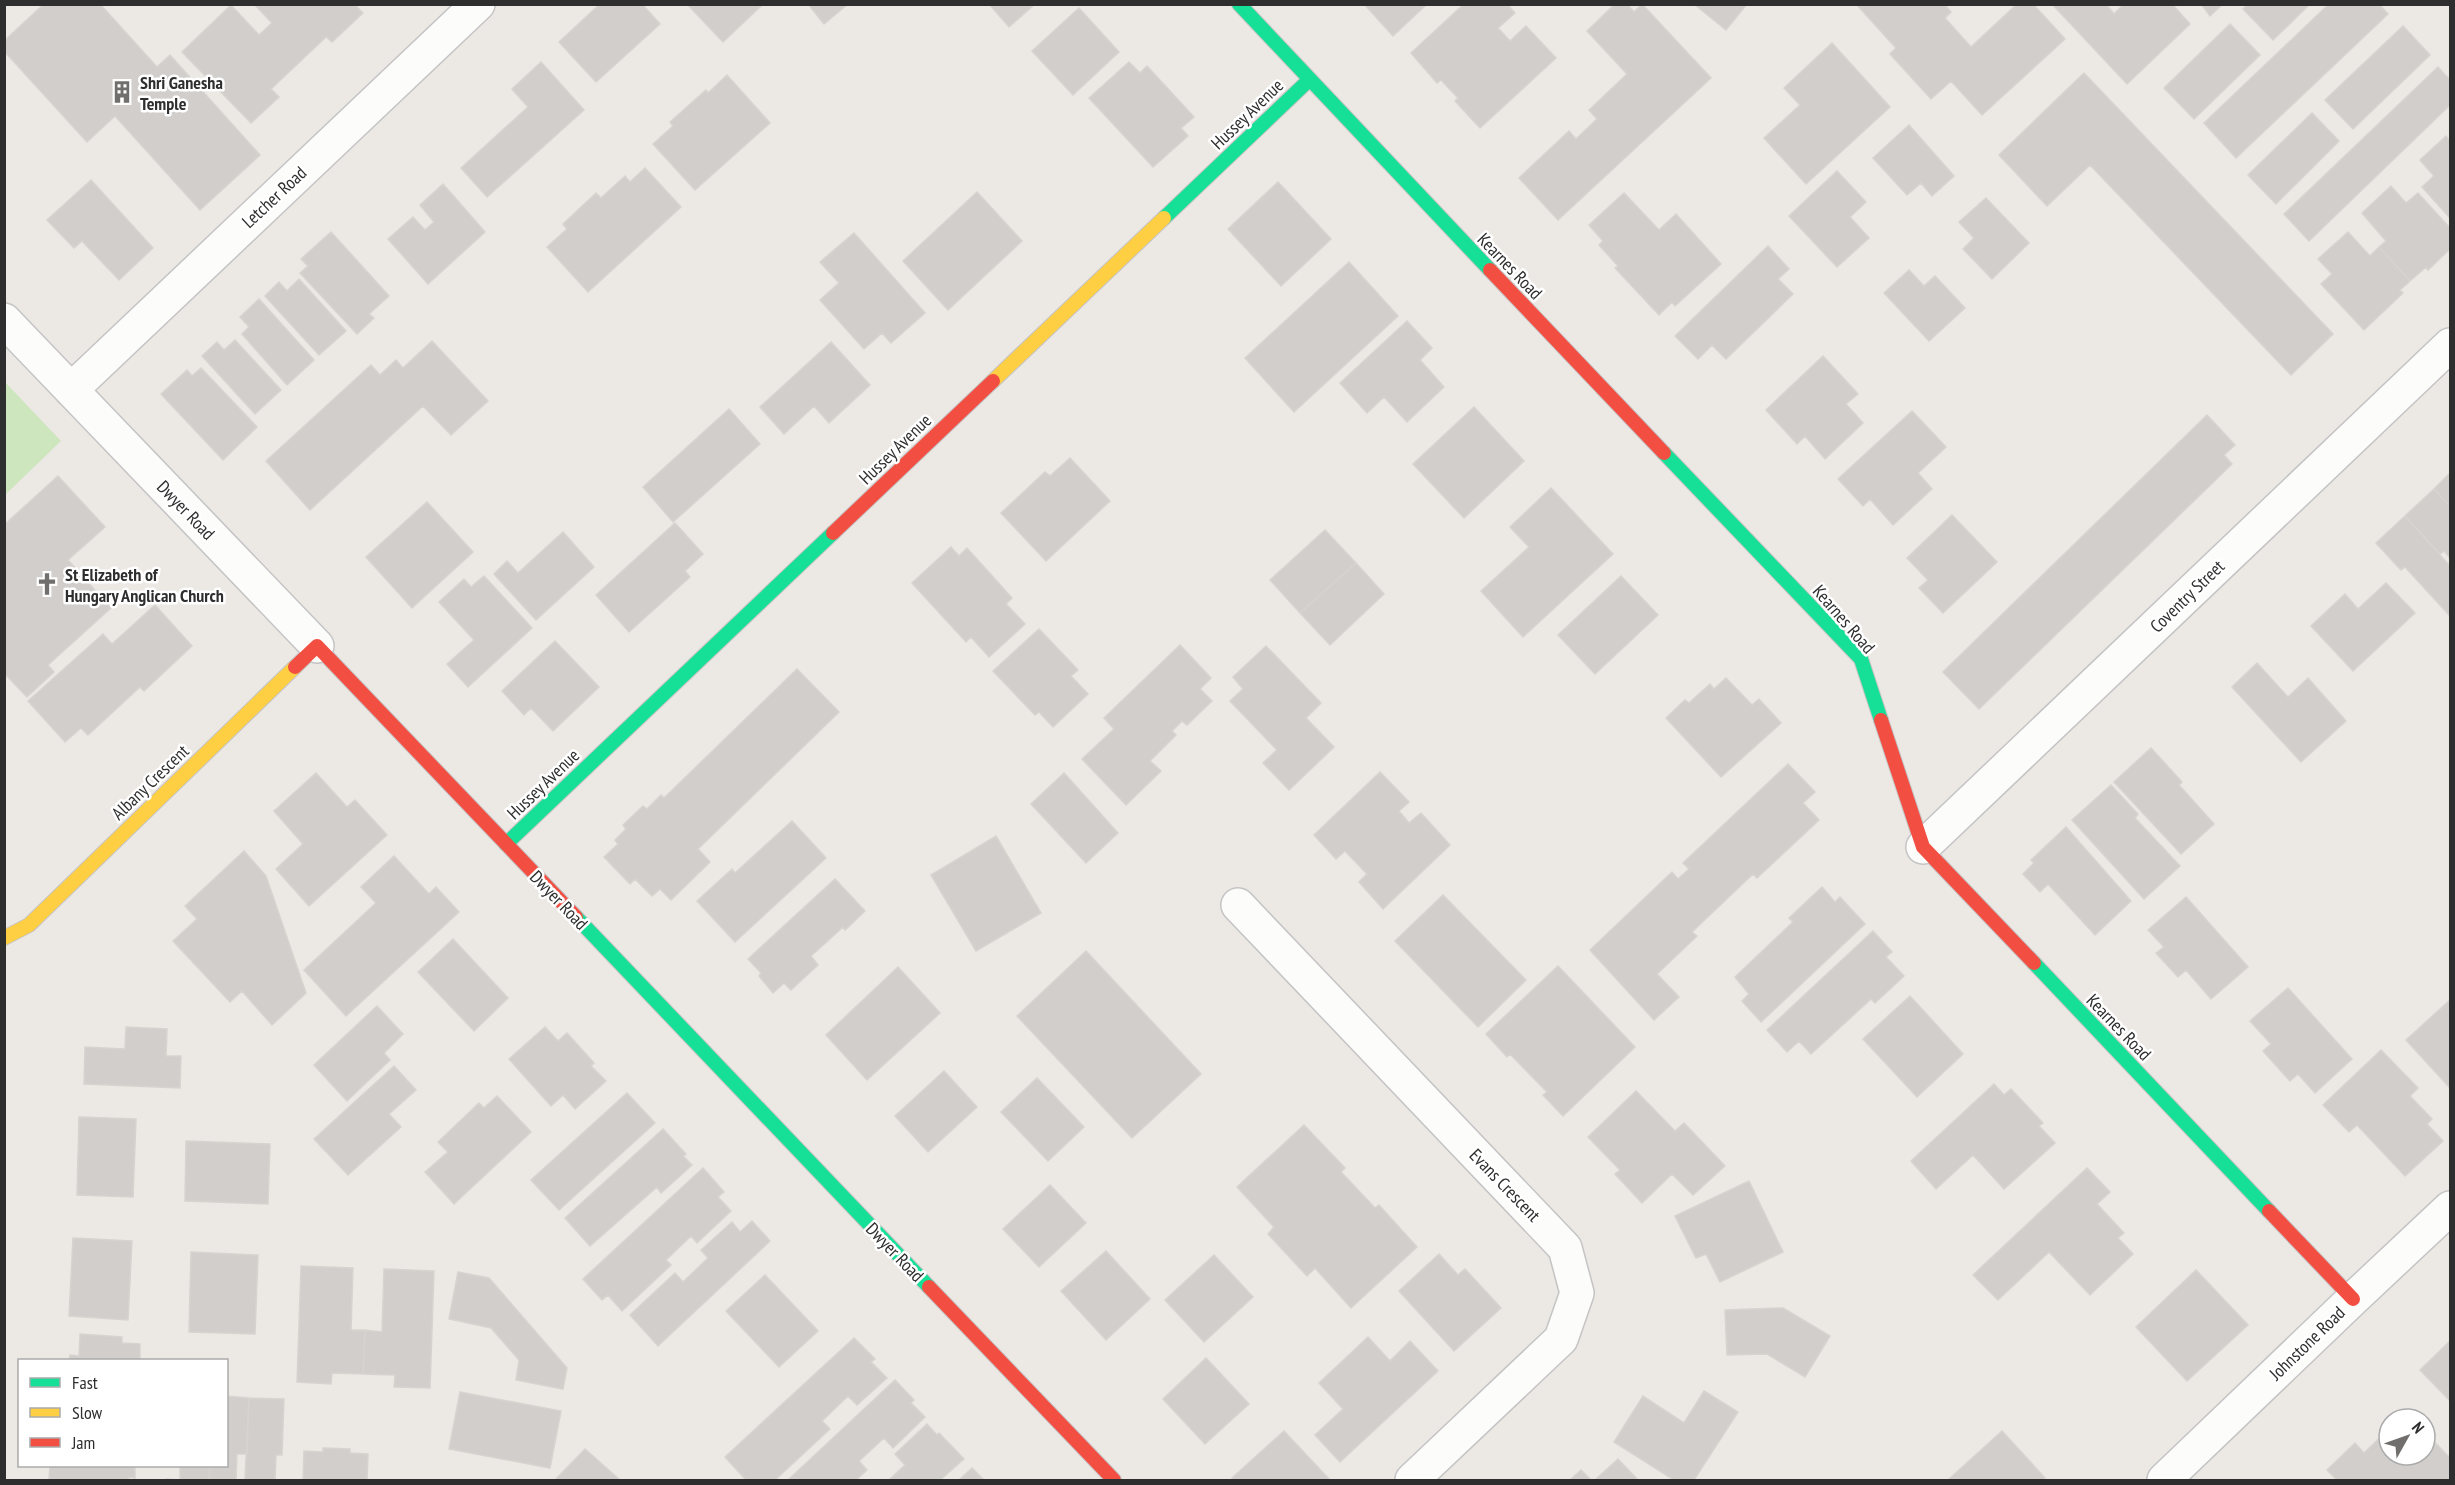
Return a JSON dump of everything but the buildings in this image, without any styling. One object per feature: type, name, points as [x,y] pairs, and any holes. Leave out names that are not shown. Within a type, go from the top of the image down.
[{"type":"street","name":"Letcher Road","points":[[71,390],[478,4]]},
{"type":"street","name":"Kearnes Road","points":[[1239,4],[1861,659],[1923,847],[2353,1299]]},
{"type":"street","name":"Hussey Avenue","points":[[506,844],[1309,80]]},
{"type":"street","name":"Dwyer Road","points":[[4,320],[1114,1480]]},
{"type":"street","name":"Coventry Street","points":[[1923,847],[2451,345]]},
{"type":"street","name":"Albany Crescent","points":[[4,938],[29,925],[317,646]]},
{"type":"street","name":"Evans Crescent","points":[[1238,905],[1565,1248],[1577,1293],[1561,1339],[1412,1480]]},
{"type":"street","name":"Johnstone Road","points":[[2164,1480],[2353,1299],[2451,1209]]},
{"type":"green space","points":[[5,382],[61,441],[5,495]]},
{"type":"traffic: fast","points":[[1239,4],[1490,270]]},
{"type":"traffic: fast","points":[[1164,218],[1309,80]]},
{"type":"traffic: fast","points":[[1664,453],[1861,659],[1881,720]]},
{"type":"traffic: fast","points":[[506,844],[833,533]]},
{"type":"traffic: fast","points":[[576,917],[929,1287]]},
{"type":"traffic: fast","points":[[2034,963],[2269,1211]]},
{"type":"traffic: slow","points":[[993,381],[1164,218]]},
{"type":"traffic: slow","points":[[4,938],[29,925],[295,667]]},
{"type":"traffic: jam","points":[[1490,270],[1664,453]]},
{"type":"traffic: jam","points":[[833,533],[993,381]]},
{"type":"traffic: jam","points":[[295,667],[317,646],[576,917]]},
{"type":"traffic: jam","points":[[1881,720],[1923,847],[2034,963]]},
{"type":"traffic: jam","points":[[2269,1211],[2353,1299]]},
{"type":"traffic: jam","points":[[929,1287],[1114,1480]]},
{"type":"place","name":"Shri Ganesha Temple","points":[[122,92]]},
{"type":"place","name":"St Elizabeth of Hungary Anglican Church","points":[[47,584]]}]
